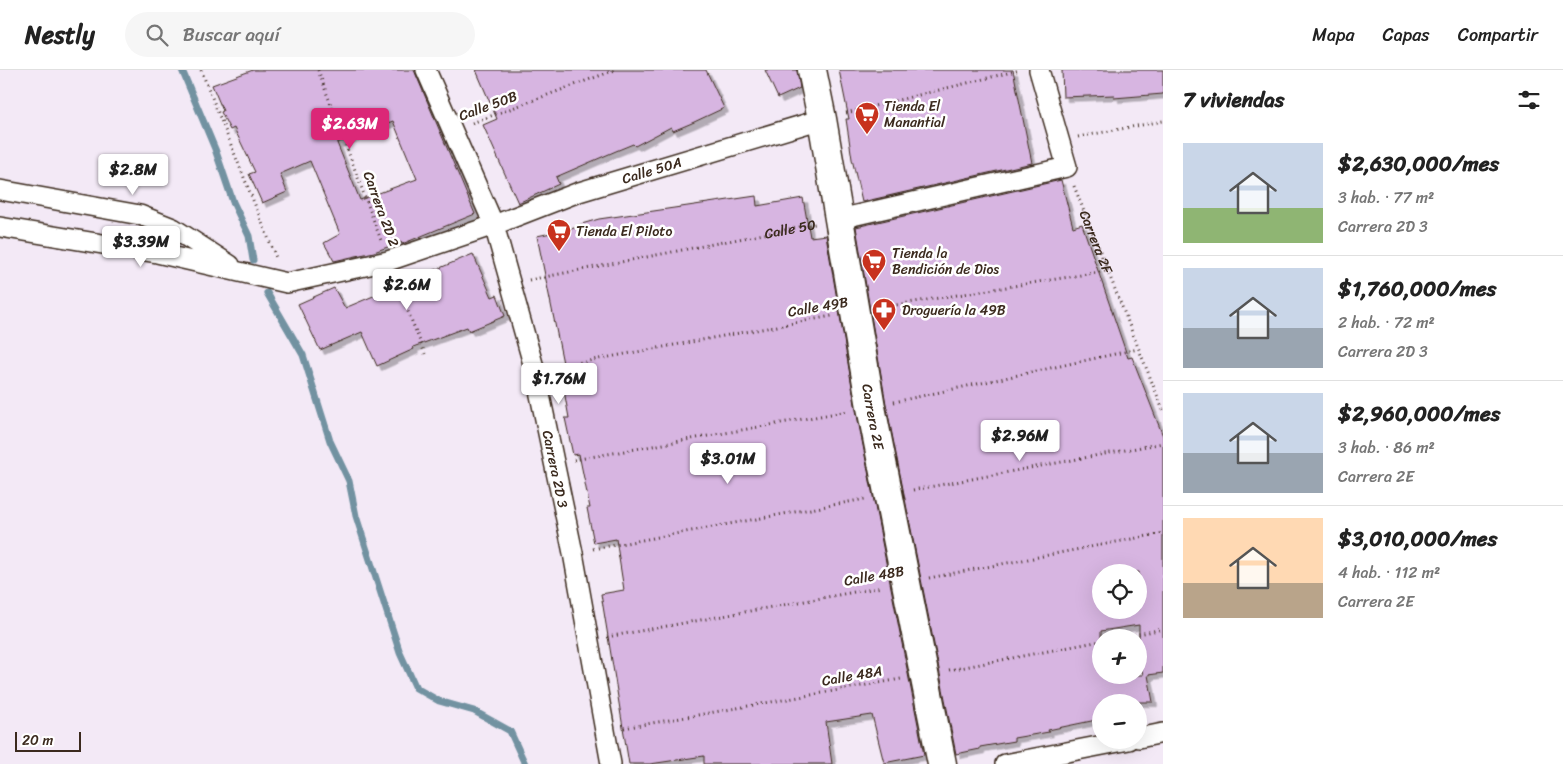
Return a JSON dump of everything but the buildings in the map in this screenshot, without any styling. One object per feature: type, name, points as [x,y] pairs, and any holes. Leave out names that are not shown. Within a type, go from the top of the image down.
[{"type":"street","name":"Carrera 2D 3","points":[[426,70],[494,225],[535,371],[590,640],[611,764]]},
{"type":"street","name":"Carrera 2E","points":[[812,70],[840,219],[854,312],[942,764]]},
{"type":"street","points":[[840,219],[1067,167],[1039,70]]},
{"type":"street","name":"Calle 50A","points":[[287,283],[388,261],[494,225],[579,192],[822,119]]},
{"type":"street","points":[[0,190],[140,214],[173,228],[240,271]]},
{"type":"street","points":[[0,227],[156,253],[287,283]]},
{"type":"street","points":[[1147,737],[1163,734]]},
{"type":"street","points":[[1005,764],[1092,747]]},
{"type":"path","points":[[201,70],[287,283]]},
{"type":"path","name":"Carrera 2D 2","points":[[318,70],[388,261],[426,354]]},
{"type":"path","name":"Calle 50B","points":[[453,131],[615,70]]},
{"type":"path","points":[[822,119],[1020,70]]},
{"type":"path","points":[[1059,141],[1163,121]]},
{"type":"path","name":"Carrera 2F","points":[[1067,167],[1106,271],[1163,410]]},
{"type":"path","name":"Calle 50","points":[[511,284],[840,219]]},
{"type":"path","name":"Calle 49B","points":[[535,371],[854,312],[1106,271]]},
{"type":"path","name":"Calle 48B","points":[[590,640],[1163,533]]},
{"type":"path","points":[[1147,632],[1163,629]]},
{"type":"path","name":"Calle 48A","points":[[606,731],[924,675],[1092,643]]},
{"type":"waterway","points":[[182,70],[215,149],[233,202],[249,236],[253,260]]},
{"type":"waterway","points":[[267,293],[303,355],[330,441],[349,481],[356,516],[400,653],[416,688],[439,701],[474,711],[510,731],[525,764]]},
{"type":"place","name":"Tienda El Manantial","points":[[867,135]]},
{"type":"place","name":"Tienda El Piloto","points":[[559,252]]},
{"type":"place","name":"Tienda la Bendición de Dios","points":[[874,282]]},
{"type":"place","name":"Droguería la 49B","points":[[884,331]]}]
